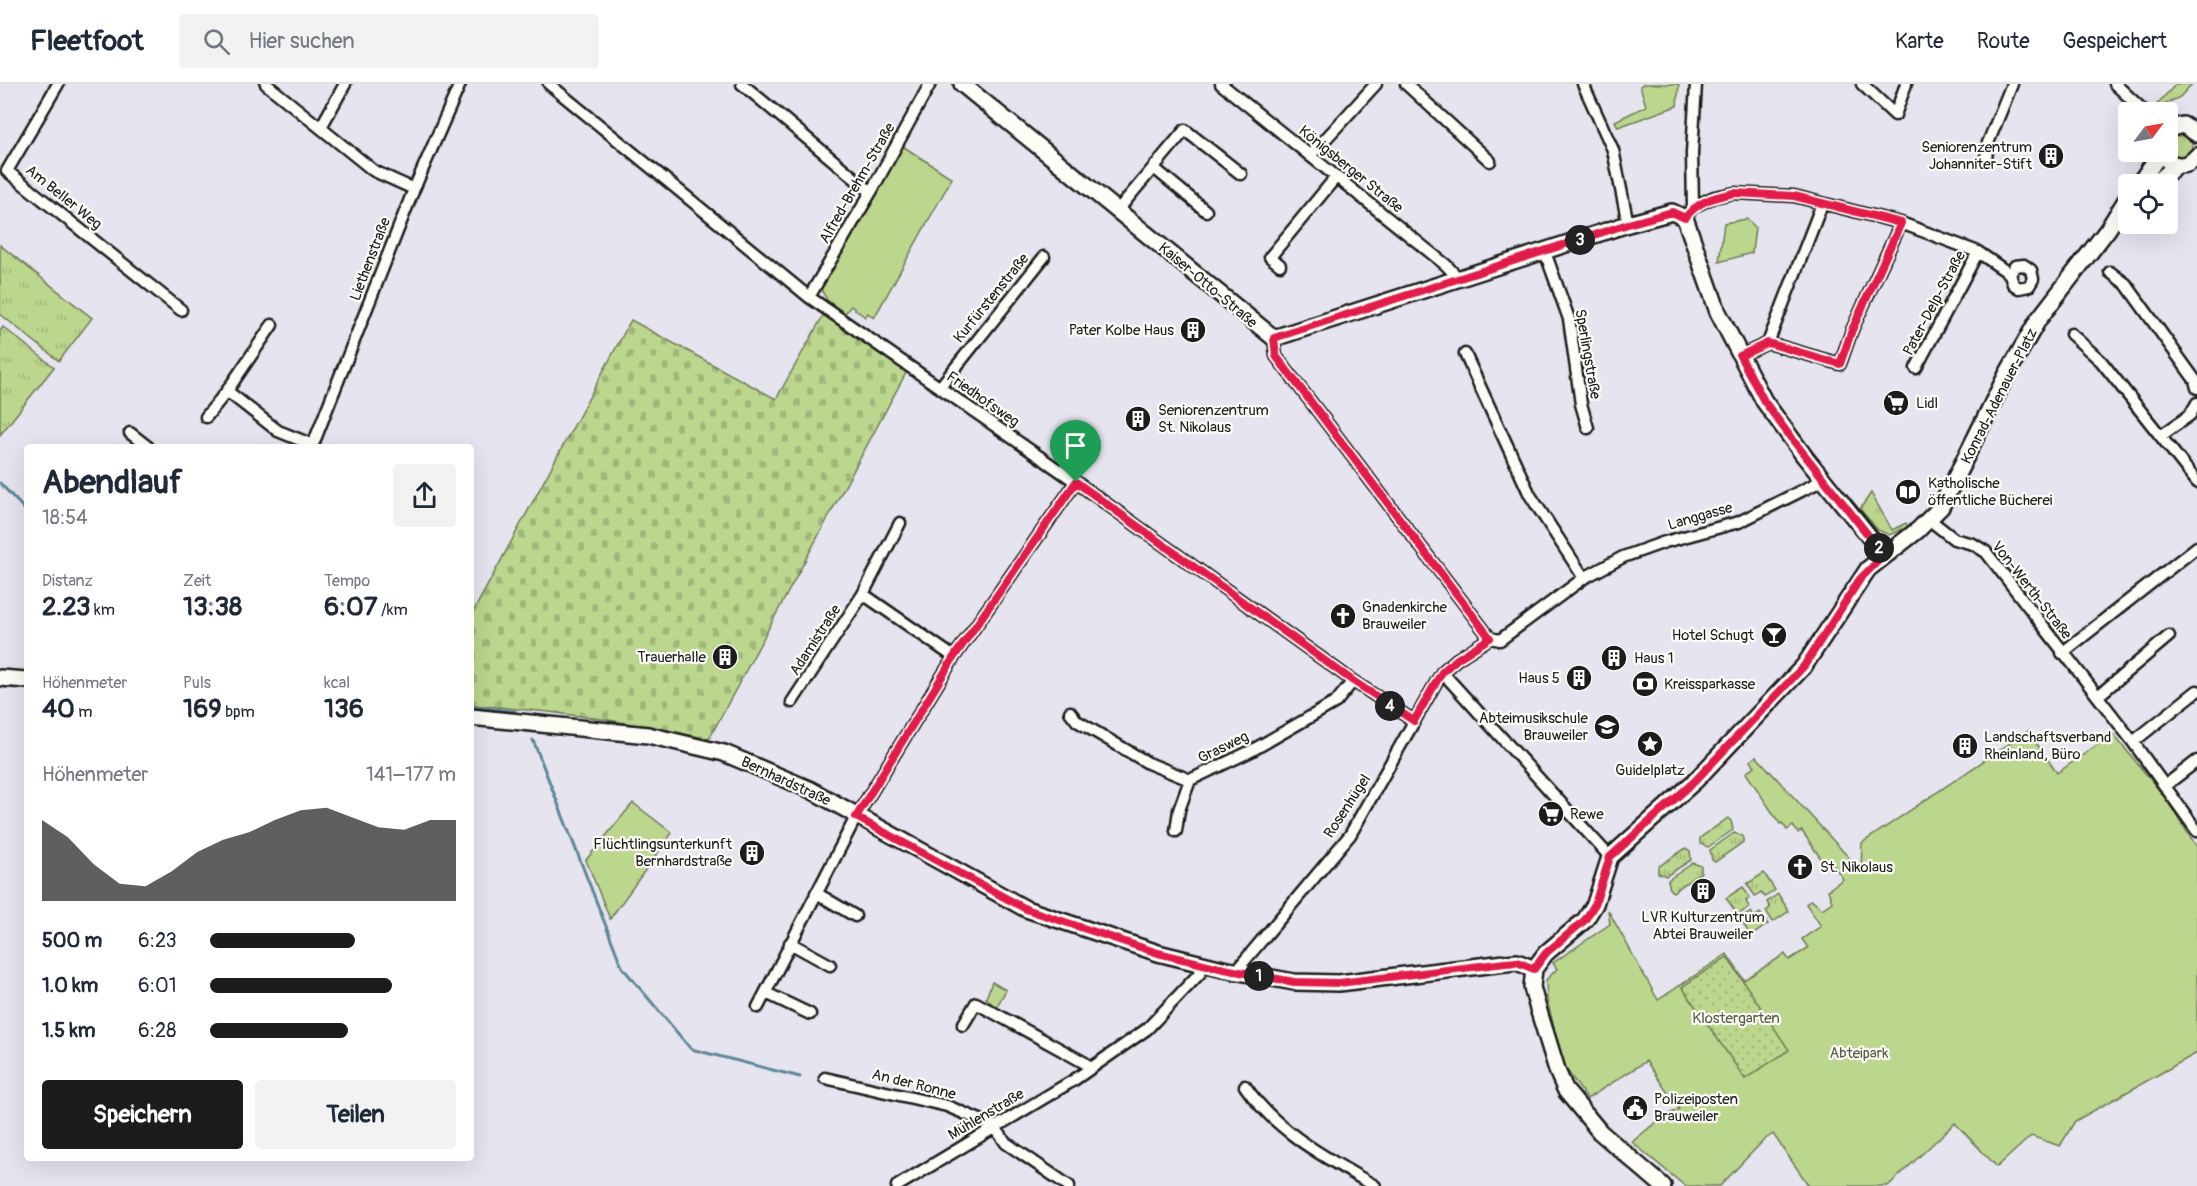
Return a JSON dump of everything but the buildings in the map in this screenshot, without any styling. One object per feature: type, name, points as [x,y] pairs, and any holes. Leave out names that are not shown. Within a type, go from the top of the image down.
[{"type":"street","name":"Am Beller Weg","points":[[58,84],[7,171],[181,310]]},
{"type":"street","points":[[266,84],[374,171],[414,189]]},
{"type":"street","points":[[321,127],[345,84]]},
{"type":"street","name":"Liethenstraße","points":[[314,444],[414,189],[460,84]]},
{"type":"street","name":"Friedhofsweg","points":[[549,84],[808,297],[1076,482],[1353,681],[1414,721]]},
{"type":"street","points":[[742,84],[871,192]]},
{"type":"street","name":"Alfred-Brehm-Straße","points":[[808,297],[871,192],[930,84]]},
{"type":"street","name":"Kaiser-Otto-Straße","points":[[963,84],[1274,338]]},
{"type":"street","name":"Königsberger Straße","points":[[1221,84],[1446,265],[1460,280]]},
{"type":"street","points":[[1310,156],[1376,84]]},
{"type":"street","points":[[1406,84],[1490,161]]},
{"type":"street","points":[[1583,84],[1613,150],[1628,224]]},
{"type":"street","points":[[1696,84],[1689,213],[1718,312],[1764,401],[1823,480],[1884,555]]},
{"type":"street","points":[[1862,84],[1895,115],[1906,84]]},
{"type":"street","points":[[1986,159],[1988,143],[2012,84]]},
{"type":"street","points":[[2115,84],[2134,102]]},
{"type":"street","points":[[2178,125],[2194,126]]},
{"type":"street","points":[[1117,211],[1185,130],[1241,174]]},
{"type":"street","points":[[2167,174],[2177,165],[2188,163],[2197,156]]},
{"type":"street","points":[[2172,162],[2177,165]]},
{"type":"street","points":[[1154,168],[1206,211]]},
{"type":"street","points":[[1280,265],[1269,257],[1336,177]]},
{"type":"street","points":[[1663,1186],[1600,1132],[1566,1091],[1557,1072],[1532,987],[1534,969],[1546,953],[1585,920],[1595,904],[1610,857],[1442,672],[1457,659],[1490,638],[1276,356],[1274,338],[1460,280],[1628,224],[1672,212],[1689,213],[1714,197],[1734,193],[1794,196],[1901,223],[1978,252],[2010,274]]},
{"type":"street","points":[[1768,343],[1822,204]]},
{"type":"street","name":"Konrad-Adenauer-Platz","points":[[1610,857],[1695,781],[1804,666],[1860,579],[1884,555],[1930,520],[1947,499],[2007,374],[2038,320],[2118,214]]},
{"type":"street","name":"Konrad-Adenauer-Platz","points":[[2108,229],[2118,221]]},
{"type":"street","points":[[1740,356],[1768,343],[1840,364],[1852,330],[1901,223]]},
{"type":"street","name":"Sperlingstraße","points":[[1545,252],[1569,319],[1581,404],[1588,428]]},
{"type":"street","name":"Pater-Delp-Straße","points":[[1916,368],[1978,252]]},
{"type":"street","name":"Kurfürstenstraße","points":[[940,387],[1044,257]]},
{"type":"street","points":[[2110,272],[2126,284],[2195,380],[2197,388]]},
{"type":"street","points":[[206,417],[227,391],[272,325]]},
{"type":"street","points":[[2071,334],[2101,361],[2197,482]]},
{"type":"street","points":[[1465,354],[1530,495],[1584,578]]},
{"type":"street","name":"Liethenstraße","points":[[227,391],[278,431],[308,444]]},
{"type":"street","points":[[2162,435],[2190,415],[2197,403]]},
{"type":"street","points":[[130,433],[144,444]]},
{"type":"street","name":"Langgasse","points":[[1490,638],[1500,640],[1584,578],[1644,549],[1739,522],[1823,480]]},
{"type":"street","points":[[758,1007],[856,817],[954,657],[1076,482]]},
{"type":"street","name":"Von-Werth-Straße","points":[[1930,520],[1954,539],[1973,544],[1986,552],[2166,785],[2197,831]]},
{"type":"street","name":"Adamistraße","points":[[792,702],[863,594],[900,523]]},
{"type":"street","points":[[2062,652],[2197,547]]},
{"type":"street","points":[[863,594],[954,657]]},
{"type":"street","points":[[2098,696],[2169,636]]},
{"type":"street","name":"Rosenhügel","points":[[1239,972],[1240,964],[1350,835],[1442,672]]},
{"type":"street","points":[[0,678],[24,680]]},
{"type":"street","name":"Grasweg","points":[[1070,712],[1077,722],[1148,763],[1190,780],[1251,751],[1336,702],[1353,681]]},
{"type":"street","points":[[2133,742],[2197,691]]},
{"type":"street","name":"Bernhardstraße","points":[[474,717],[609,730],[699,746],[766,769],[811,790],[856,817],[1026,909],[1104,936],[1203,964],[1294,982],[1339,983],[1517,962],[1534,969]]},
{"type":"street","points":[[2166,785],[2197,761]]},
{"type":"street","points":[[1176,831],[1179,810],[1190,780]]},
{"type":"street","points":[[816,893],[855,916]]},
{"type":"street","points":[[790,943],[830,965]]},
{"type":"street","name":"Mühlenstraße","points":[[897,1186],[1090,1069],[1161,1016],[1200,973],[1203,964]]},
{"type":"street","points":[[766,993],[810,1014]]},
{"type":"street","points":[[963,1025],[976,1002],[1085,1063],[1090,1069]]},
{"type":"street","name":"An der Ronne","points":[[825,1078],[947,1106],[994,1126]]},
{"type":"street","points":[[1245,1086],[1293,1136],[1315,1152],[1375,1186]]},
{"type":"street","points":[[994,1126],[1006,1143],[1069,1186]]},
{"type":"green space","points":[[1643,84],[1679,84],[1677,106],[1618,127],[1615,121],[1646,106],[1640,86]]},
{"type":"green space","points":[[2176,84],[2192,84],[2180,97],[2169,102],[2159,102]]},
{"type":"green space","points":[[2178,133],[2189,136],[2191,140],[2189,154],[2178,157]]},
{"type":"green space","points":[[901,145],[952,178],[874,318],[868,313],[865,317],[851,306],[845,313],[827,300],[821,289]]},
{"type":"green space","points":[[1747,219],[1755,227],[1752,253],[1719,262],[1724,223]]},
{"type":"green space","points":[[0,245],[92,318],[59,361],[0,314]]},
{"type":"green space","points":[[824,314],[907,371],[709,739],[591,718],[474,705],[474,610],[631,320],[776,399]]},
{"type":"green space","points":[[3,327],[54,367],[0,435],[0,331]]},
{"type":"green space","points":[[1871,493],[1892,530],[1906,523],[1908,527],[1889,535],[1878,530],[1860,509]]},
{"type":"green space","name":"Abteipark","points":[[2028,731],[2057,773],[2113,734],[2164,796],[2197,847],[2197,1053],[2075,1121],[2060,1146],[2031,1136],[1997,1167],[1955,1123],[1888,1186],[1809,1186],[1773,1134],[1764,1140],[1720,1186],[1685,1186],[1632,1142],[1660,1119],[1679,1109],[1646,1061],[1587,1099],[1564,1066],[1547,1000],[1546,980],[1557,969],[1553,963],[1610,924],[1608,910],[1658,1000],[1727,954],[1744,980],[1785,954],[1789,960],[1808,948],[1802,939],[1821,926],[1806,904],[1811,900],[1822,909],[1832,902],[1828,890],[1843,879],[1834,866],[1828,869],[1802,831],[1798,833],[1793,826],[1787,830],[1782,823],[1780,824],[1746,773],[1755,766],[1750,761],[1756,756],[1861,871],[1862,843]]},
{"type":"green space","points":[[633,803],[672,833],[610,919],[586,860]]},
{"type":"green space","points":[[1728,818],[1733,830],[1708,847],[1700,844],[1700,838]]},
{"type":"green space","points":[[1734,833],[1743,836],[1743,842],[1715,862],[1712,860],[1710,850]]},
{"type":"green space","points":[[1686,848],[1690,851],[1691,860],[1666,876],[1658,873],[1658,867]]},
{"type":"green space","points":[[1693,863],[1701,866],[1701,872],[1673,892],[1670,890],[1668,880]]},
{"type":"green space","points":[[1764,873],[1775,890],[1765,897],[1761,892],[1755,896],[1747,884]]},
{"type":"green space","points":[[1743,887],[1750,898],[1746,901],[1749,907],[1738,915],[1726,898]]},
{"type":"green space","points":[[1778,894],[1789,911],[1773,922],[1766,911],[1770,908],[1767,902]]},
{"type":"green space","points":[[1751,912],[1754,917],[1760,913],[1768,924],[1751,936],[1740,919]]},
{"type":"green space","name":"Klostergarten","points":[[1727,957],[1789,1050],[1745,1079],[1682,987]]},
{"type":"green space","points":[[992,982],[1006,990],[996,1008],[986,998]]},
{"type":"waterway","points":[[0,483],[24,509]]},
{"type":"waterway","points":[[474,707],[515,711]]},
{"type":"waterway","points":[[533,740],[622,967],[691,1049],[800,1077]]},
{"type":"place","name":"Seniorenzentrum Johanniter-Stift","points":[[2051,156]]},
{"type":"place","name":"Pater Kolbe Haus","points":[[1193,330]]},
{"type":"place","name":"Lidl","points":[[1896,403]]},
{"type":"place","name":"Seniorenzentrum St. Nikolaus","points":[[1138,419]]},
{"type":"place","name":"Katholische öffentliche Bücherei","points":[[1908,492]]},
{"type":"place","name":"Gnadenkirche Brauweiler","points":[[1343,616]]},
{"type":"place","name":"Hotel Schugt","points":[[1774,635]]},
{"type":"place","name":"Trauerhalle","points":[[725,657]]},
{"type":"place","name":"Haus 1","points":[[1614,658]]},
{"type":"place","name":"Haus 5","points":[[1579,678]]},
{"type":"place","name":"Kreissparkasse","points":[[1645,684]]},
{"type":"place","name":"Abteimusikschule Brauweiler","points":[[1607,727]]},
{"type":"place","name":"Guidelplatz","points":[[1650,744]]},
{"type":"place","name":"Landschaftsverband Rheinland, Büro","points":[[1965,746]]},
{"type":"place","name":"Rewe","points":[[1551,814]]},
{"type":"place","name":"Flüchtlingsunterkunft Bernhardstraße","points":[[752,853]]},
{"type":"place","name":"St. Nikolaus","points":[[1800,867]]},
{"type":"place","name":"LVR Kulturzentrum Abtei Brauweiler","points":[[1703,891]]},
{"type":"place","name":"Polizeiposten Brauweiler","points":[[1635,1108]]},
{"type":"route","points":[[1734,193],[1794,196],[1901,223],[1852,330],[1840,364],[1768,343],[1740,356],[1764,401],[1804,457],[1884,555],[1860,579],[1817,650],[1804,666],[1695,781],[1610,857],[1595,904],[1585,920],[1546,953],[1534,969],[1517,962],[1339,983],[1294,982],[1224,969],[1158,953],[1026,909],[983,888],[856,817],[909,735],[954,657],[1076,482],[1353,681],[1414,721],[1442,672],[1457,659],[1490,638],[1276,356],[1274,338],[1295,334],[1628,224],[1672,212],[1685,218],[1693,207],[1714,197],[1734,193]]}]
